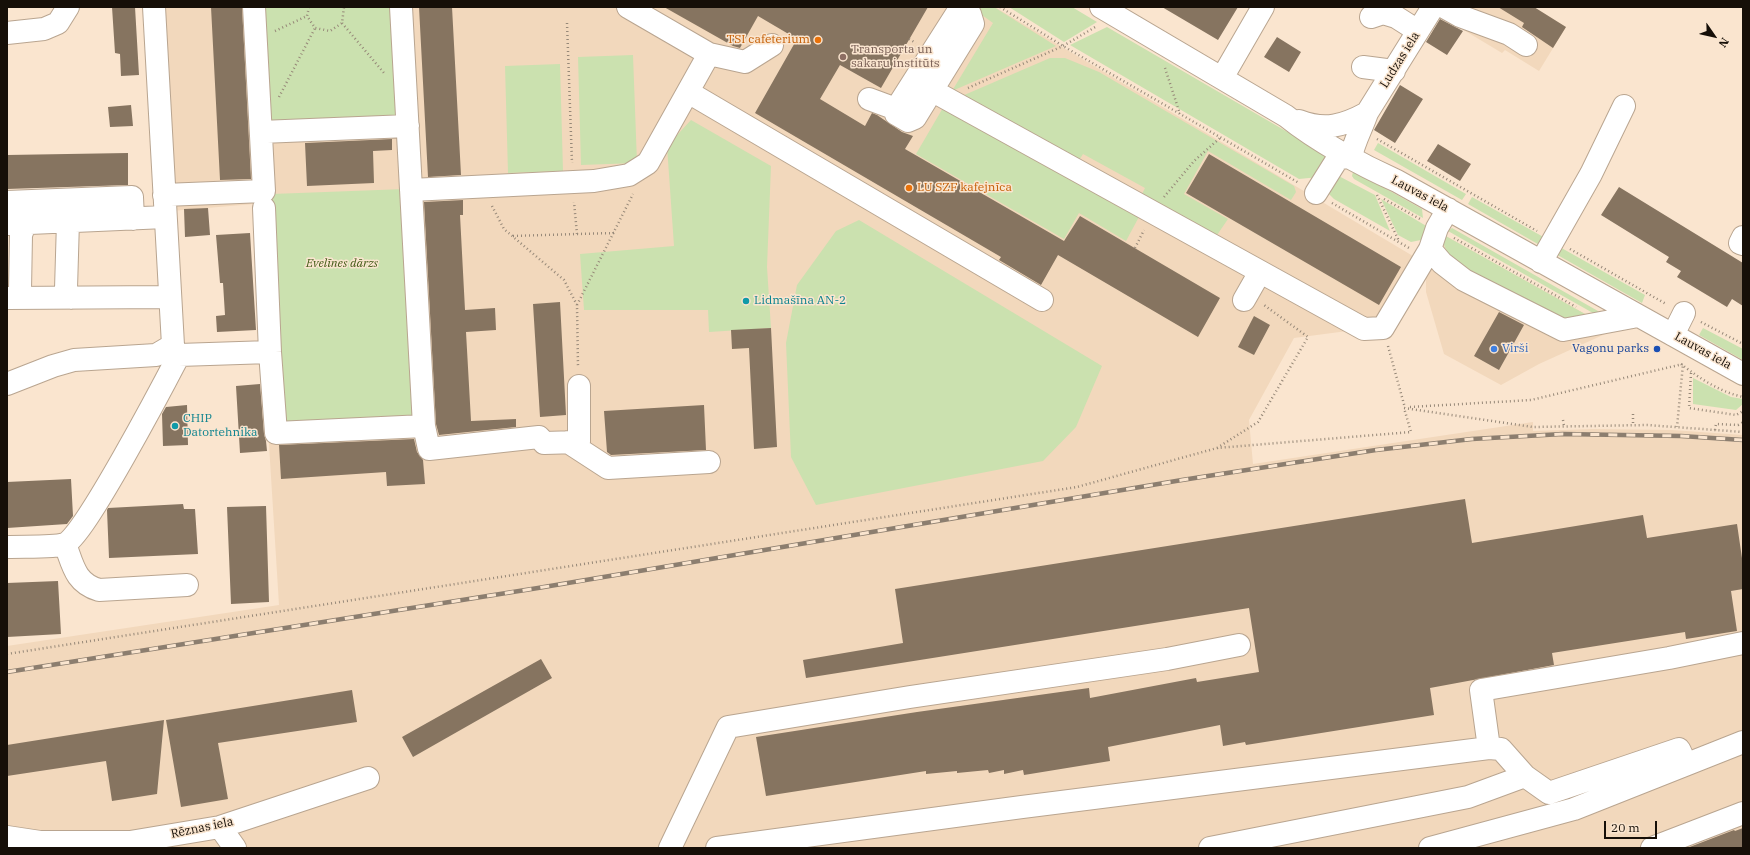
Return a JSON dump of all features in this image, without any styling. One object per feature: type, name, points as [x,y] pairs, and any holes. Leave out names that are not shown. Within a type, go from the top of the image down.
[{"type":"street","points":[[7,33],[44,29],[58,22],[68,7]]},
{"type":"street","points":[[7,547],[66,544],[75,536],[96,506],[176,350],[170,298],[154,7]]},
{"type":"street","points":[[164,195],[264,191],[254,7]]},
{"type":"street","points":[[401,7],[424,426],[430,449],[539,437],[544,443],[579,442],[579,386]]},
{"type":"street","points":[[628,7],[709,54],[745,62],[772,45]]},
{"type":"street","points":[[961,7],[970,14],[973,24],[939,95],[915,118],[908,121],[896,114],[896,109],[961,7]]},
{"type":"street","points":[[1222,78],[1263,7]]},
{"type":"street","name":"Ludzas iela","points":[[1351,157],[1354,143],[1362,128],[1367,113],[1433,7]]},
{"type":"street","points":[[1444,7],[1460,16],[1508,34],[1526,45]]},
{"type":"street","name":"Lauvas iela","points":[[1108,11],[1286,116],[1304,130],[1351,157],[1448,209],[1743,374]]},
{"type":"street","points":[[1371,17],[1383,13],[1396,17],[1418,31]]},
{"type":"street","points":[[411,190],[594,181],[630,175],[648,163],[709,54]]},
{"type":"street","points":[[1363,67],[1394,71]]},
{"type":"street","points":[[688,92],[1042,300]]},
{"type":"street","points":[[939,95],[1364,330],[1383,328],[1428,253],[1437,228],[1448,209]]},
{"type":"street","points":[[869,98],[896,109]]},
{"type":"street","points":[[1541,262],[1590,174],[1624,106]]},
{"type":"street","name":"Ludzas iela","points":[[1286,116],[1314,127],[1337,126],[1353,121],[1367,113]]},
{"type":"street","points":[[261,132],[408,126]]},
{"type":"street","points":[[1316,193],[1338,158],[1351,157]]},
{"type":"street","points":[[7,202],[132,197],[133,218]]},
{"type":"street","points":[[264,208],[270,352],[276,433],[424,426]]},
{"type":"street","points":[[15,298],[20,290],[21,235],[16,224],[165,217]]},
{"type":"street","points":[[68,221],[66,289],[70,298]]},
{"type":"street","points":[[1743,237],[1740,242],[1743,244]]},
{"type":"street","points":[[1428,253],[1464,280],[1563,330],[1638,316]]},
{"type":"street","points":[[1245,297],[1260,272]]},
{"type":"street","points":[[15,298],[170,298]]},
{"type":"street","points":[[1673,335],[1684,313]]},
{"type":"street","points":[[7,384],[53,366],[74,360],[156,355],[176,350],[270,352]]},
{"type":"street","points":[[568,442],[608,468],[709,462]]},
{"type":"street","points":[[66,544],[78,577],[88,586],[99,590],[187,585]]},
{"type":"street","points":[[1489,748],[1481,690],[1669,658],[1743,643]]},
{"type":"street","points":[[670,848],[728,728],[910,698],[1167,659],[1239,645]]},
{"type":"street","points":[[1430,848],[1574,809],[1743,742]]},
{"type":"street","points":[[717,848],[1014,808],[1489,748],[1501,749],[1525,776],[1549,793],[1679,749],[1686,764]]},
{"type":"street","points":[[1210,848],[1468,797],[1525,776]]},
{"type":"street","name":"Rēznas iela","points":[[7,838],[40,842],[130,842],[220,827],[368,778]]},
{"type":"street","points":[[1652,848],[1743,813]]},
{"type":"street","points":[[220,827],[235,848]]},
{"type":"path","points":[[309,7],[307,16],[315,28],[330,31],[342,23]]},
{"type":"path","points":[[344,7],[342,23],[387,76]]},
{"type":"path","points":[[1000,7],[1180,115],[1399,241],[1428,253]]},
{"type":"path","points":[[939,95],[1063,46],[1108,11]]},
{"type":"path","points":[[256,41],[307,16]]},
{"type":"path","points":[[567,23],[572,182],[577,234]]},
{"type":"path","points":[[279,98],[315,28]]},
{"type":"path","points":[[1160,42],[1161,54],[1180,115]]},
{"type":"path","points":[[1135,248],[1163,198],[1189,166],[1220,138]]},
{"type":"path","points":[[482,187],[504,229],[564,280],[577,305],[579,386]]},
{"type":"path","points":[[577,305],[635,190]]},
{"type":"path","points":[[1371,191],[1580,310]]},
{"type":"path","points":[[1377,195],[1399,241]]},
{"type":"path","points":[[513,236],[614,233]]},
{"type":"path","points":[[1216,448],[1258,422],[1308,337],[1245,297]]},
{"type":"path","points":[[7,654],[1077,487],[1216,448],[1411,432],[1383,328]]},
{"type":"path","points":[[1677,361],[1683,364],[1691,373],[1730,394],[1743,397]]},
{"type":"path","points":[[1404,408],[1531,400],[1683,364]]},
{"type":"path","points":[[1677,427],[1683,364]]},
{"type":"path","points":[[1691,373],[1689,408],[1736,415],[1743,411]]},
{"type":"path","points":[[1404,408],[1533,426],[1634,425],[1743,432]]},
{"type":"path","points":[[1633,414],[1634,425]]},
{"type":"path","points":[[1563,420],[1564,426]]},
{"type":"path","points":[[1715,430],[1716,424],[1738,425],[1743,422]]},
{"type":"shaded area","points":[[163,7],[995,7],[1428,265],[1393,325],[1294,338],[1249,420],[1253,464],[1533,422],[1533,431],[1593,429],[1672,430],[1743,435],[1743,848],[7,848],[7,646],[279,605],[254,204],[171,211]]},
{"type":"shaded area","points":[[1448,7],[1534,7],[1566,27],[1539,71],[1505,50],[1502,53],[1442,17]]},
{"type":"shaded area","name":"Virši","points":[[1444,235],[1614,330],[1539,364],[1501,385],[1444,354],[1426,292],[1426,276]]},
{"type":"green space","points":[[261,7],[397,7],[402,121],[268,127]]},
{"type":"green space","points":[[978,7],[994,7],[1056,46],[952,91],[993,23],[982,15]]},
{"type":"green space","points":[[1009,7],[1072,7],[1097,22],[1064,42]]},
{"type":"green space","points":[[1107,27],[1315,148],[1326,156],[1327,164],[1319,177],[1299,179],[1070,45]]},
{"type":"green space","points":[[633,55],[637,163],[581,165],[578,57]]},
{"type":"green space","points":[[1050,58],[1065,58],[1099,72],[1294,186],[1296,192],[1291,200],[1208,151],[1184,194],[1228,219],[1215,238],[1139,200],[1145,188],[1083,154],[1076,165],[955,99]]},
{"type":"green space","points":[[560,64],[563,171],[508,173],[505,66]]},
{"type":"green space","points":[[944,106],[1140,215],[1126,241],[1079,213],[1064,239],[916,154]]},
{"type":"green space","points":[[691,120],[771,166],[767,267],[771,328],[709,332],[708,310],[584,310],[580,254],[674,246],[667,146]]},
{"type":"green space","points":[[1378,143],[1466,194],[1462,200],[1374,150]]},
{"type":"green space","points":[[1353,172],[1356,172],[1422,209],[1423,218],[1354,179],[1352,176]]},
{"type":"green space","points":[[1333,173],[1375,195],[1390,231],[1334,199],[1329,194],[1327,183]]},
{"type":"green space","name":"Evelīnes dārzs","points":[[405,189],[416,419],[284,424],[272,194]]},
{"type":"green space","points":[[1472,197],[1547,239],[1543,247],[1468,204]]},
{"type":"green space","points":[[1381,199],[1428,227],[1421,240],[1411,242],[1398,235]]},
{"type":"green space","points":[[859,220],[1102,366],[1076,427],[1043,461],[816,505],[791,457],[786,343],[797,285],[836,231]]},
{"type":"green space","points":[[1452,228],[1605,315],[1600,317],[1448,231]]},
{"type":"green space","points":[[1444,235],[1594,319],[1559,319],[1458,265],[1446,249],[1442,238]]},
{"type":"green space","points":[[1558,246],[1645,295],[1642,303],[1554,253]]},
{"type":"green space","points":[[1703,328],[1743,349],[1743,360],[1699,335]]},
{"type":"green space","points":[[1693,378],[1731,397],[1743,399],[1743,404],[1736,410],[1693,404]]},
{"type":"building","points":[[112,7],[135,7],[139,75],[121,76],[120,54],[115,53]]},
{"type":"building","points":[[211,7],[242,7],[251,179],[220,180]]},
{"type":"building","points":[[419,7],[452,7],[461,175],[428,177]]},
{"type":"building","points":[[664,7],[928,7],[881,88],[840,65],[820,99],[865,126],[872,113],[877,115],[902,132],[913,136],[905,149],[1064,241],[1080,216],[1220,298],[1198,337],[1058,255],[1041,285],[999,260],[1001,257],[755,113],[797,39],[758,16],[740,48],[733,46]]},
{"type":"building","points":[[1162,7],[1238,7],[1218,40]]},
{"type":"building","points":[[1498,7],[1534,7],[1566,27],[1553,48],[1522,27],[1524,23]]},
{"type":"building","points":[[1440,19],[1463,31],[1447,55],[1426,42]]},
{"type":"building","points":[[1277,37],[1301,52],[1289,72],[1264,57]]},
{"type":"building","points":[[1400,85],[1423,99],[1395,143],[1374,130]]},
{"type":"building","points":[[131,105],[133,126],[110,127],[108,107]]},
{"type":"building","points":[[392,139],[392,150],[373,151],[374,183],[307,186],[305,143]]},
{"type":"building","points":[[1438,144],[1471,164],[1460,181],[1427,161]]},
{"type":"building","points":[[128,153],[128,185],[7,189],[7,155]]},
{"type":"building","points":[[1209,154],[1401,267],[1379,305],[1186,193]]},
{"type":"building","points":[[1619,187],[1743,263],[1743,306],[1732,299],[1727,307],[1677,277],[1681,271],[1666,262],[1669,257],[1601,215]]},
{"type":"building","points":[[463,200],[463,215],[460,215],[465,310],[495,308],[496,330],[466,332],[471,421],[516,419],[516,427],[439,435],[436,424],[424,202]]},
{"type":"building","points":[[208,208],[210,235],[185,237],[184,209]]},
{"type":"building","points":[[250,233],[256,330],[217,332],[216,316],[225,315],[223,283],[220,283],[216,235]]},
{"type":"building","points":[[560,302],[566,415],[540,417],[533,304]]},
{"type":"building","name":"Virši","points":[[1499,312],[1524,325],[1499,370],[1474,356]]},
{"type":"building","points":[[1254,316],[1270,325],[1254,355],[1238,347]]},
{"type":"building","points":[[771,328],[777,447],[754,449],[749,348],[732,349],[731,330]]},
{"type":"building","points":[[260,384],[264,434],[267,451],[240,453],[236,386]]},
{"type":"building","name":"CHIP Datortehnika","points":[[187,405],[188,445],[163,446],[162,414],[166,407]]},
{"type":"building","points":[[704,405],[706,450],[611,455],[607,452],[604,411]]},
{"type":"building","points":[[414,439],[417,452],[423,460],[425,484],[387,486],[386,472],[281,479],[279,445]]},
{"type":"building","points":[[71,479],[73,516],[67,524],[7,528],[7,482]]},
{"type":"building","points":[[1465,499],[1472,543],[1643,515],[1647,538],[1737,524],[1743,565],[1743,589],[1731,591],[1737,631],[1686,639],[1685,632],[1552,653],[1554,665],[1430,688],[1434,715],[1246,745],[1245,742],[1223,746],[1220,725],[1108,747],[1110,761],[1024,775],[1023,770],[1004,774],[1004,770],[989,773],[988,770],[926,774],[926,771],[766,796],[756,737],[917,712],[1089,688],[1090,698],[1196,678],[1197,682],[1259,672],[1249,608],[806,678],[803,660],[903,643],[895,589]]},
{"type":"building","points":[[183,504],[184,509],[195,509],[198,554],[109,558],[108,508]]},
{"type":"building","points":[[266,506],[269,602],[231,604],[227,507]]},
{"type":"building","points":[[58,581],[61,634],[7,637],[7,583]]},
{"type":"building","points":[[541,659],[552,678],[413,757],[402,737]]},
{"type":"building","points":[[352,690],[357,722],[218,743],[228,799],[181,807],[166,720]]},
{"type":"building","points":[[164,720],[157,794],[112,801],[106,761],[7,776],[7,745]]},
{"type":"building","points":[[1743,828],[1743,848],[1687,848],[1734,830]]},
{"type":"railway","points":[[7,672],[538,588],[1182,480],[1376,450],[1472,439],[1563,434],[1681,436],[1743,440]]},
{"type":"place","name":"TSI cafeterium","points":[[818,40]]},
{"type":"place","name":"Transporta un sakaru institūts","points":[[843,57]]},
{"type":"place","name":"LU SZF kafejnīca","points":[[909,188]]},
{"type":"place","name":"Lidmašīna AN-2","points":[[746,301]]},
{"type":"place","name":"Virši","points":[[1494,349]]},
{"type":"place","name":"Vagonu parks","points":[[1657,349]]},
{"type":"place","name":"CHIP Datortehnika","points":[[175,426]]}]
